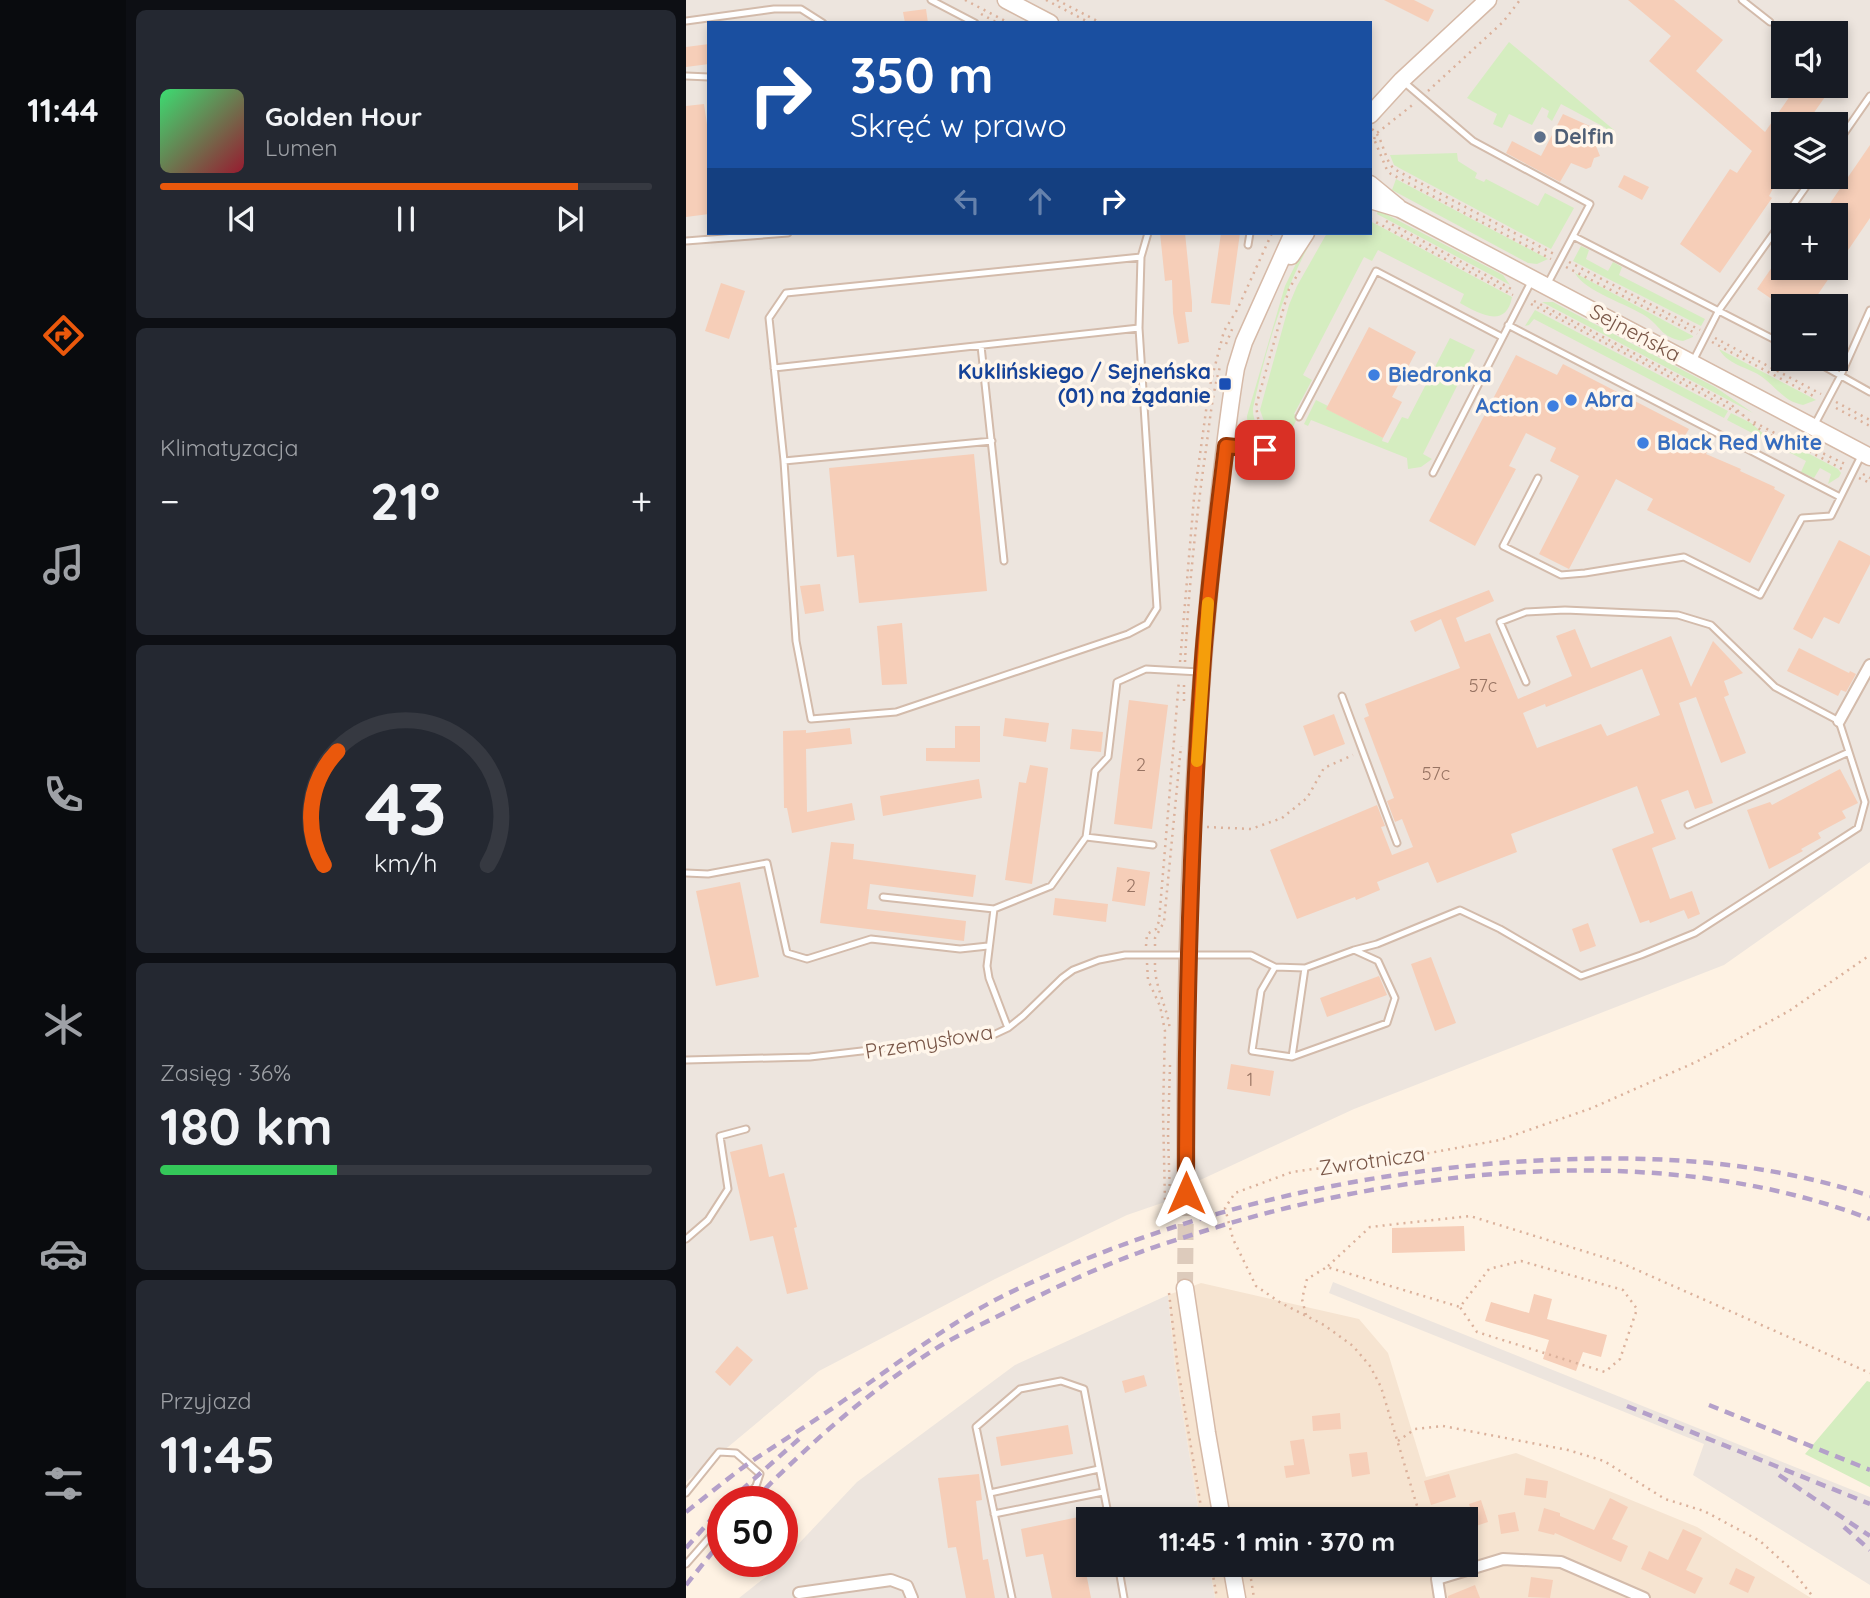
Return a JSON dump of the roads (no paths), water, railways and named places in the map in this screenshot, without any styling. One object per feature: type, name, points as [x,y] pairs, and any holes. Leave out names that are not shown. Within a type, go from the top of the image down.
[{"type":"main road","points":[[1006,0],[1046,21]]},
{"type":"main road","points":[[1372,114],[1402,80],[1488,0]]},
{"type":"main road","name":"Sejneńska","points":[[1372,185],[1400,209]]},
{"type":"main road","name":"Sejneńska","points":[[1372,201],[1400,209],[1866,455]]},
{"type":"main road","points":[[1186,1193],[1193,827],[1202,671],[1226,446],[1236,368],[1244,342],[1292,235]]},
{"type":"main road","points":[[1262,302],[1305,235]]},
{"type":"main road","points":[[1185,1288],[1220,1507]]},
{"type":"main road","points":[[1233,1577],[1237,1598]]},
{"type":"street","points":[[1839,721],[1870,665]]},
{"type":"street","points":[[1440,1598],[1437,1579],[1503,1559],[1561,1562],[1644,1598]]},
{"type":"street","points":[[799,1593],[891,1580],[907,1586],[912,1598]]},
{"type":"lane","points":[[773,0],[774,9]]},
{"type":"lane","points":[[931,0],[971,21]]},
{"type":"lane","points":[[1742,0],[1770,22]]},
{"type":"lane","points":[[686,21],[774,9],[801,9],[820,21]]},
{"type":"lane","points":[[686,76],[707,77]]},
{"type":"lane","points":[[1402,80],[1473,141],[1590,204],[1560,260],[1522,298],[1433,473]]},
{"type":"lane","points":[[1848,128],[1870,96]]},
{"type":"lane","points":[[686,241],[762,235]]},
{"type":"lane","points":[[1141,257],[786,293],[769,318],[784,461],[796,641],[811,719],[896,712],[1128,634],[1147,624],[1157,608],[1139,328],[1141,257],[1147,235]]},
{"type":"lane","points":[[1248,245],[1250,235]]},
{"type":"lane","points":[[1573,236],[1771,338]]},
{"type":"lane","points":[[1692,362],[1719,310],[1771,237]]},
{"type":"lane","points":[[1299,417],[1376,271],[1502,337]]},
{"type":"lane","points":[[1814,427],[1870,310]]},
{"type":"lane","points":[[1508,325],[1840,497]]},
{"type":"lane","points":[[774,368],[1139,328]]},
{"type":"lane","points":[[981,346],[1004,561]]},
{"type":"lane","points":[[1834,371],[1870,393]]},
{"type":"lane","points":[[784,461],[992,441]]},
{"type":"lane","points":[[1226,446],[1284,453]]},
{"type":"lane","points":[[1538,478],[1503,546],[1561,575],[1684,557],[1760,594],[1802,518],[1831,516],[1853,472],[1866,455]]},
{"type":"lane","points":[[1292,1057],[1306,968],[1377,944],[1460,910],[1500,929],[1581,976],[1695,933],[1858,828],[1865,802],[1839,721],[1775,687],[1711,625],[1678,615],[1565,610],[1526,612],[1500,622],[1526,682]]},
{"type":"lane","points":[[883,897],[994,909],[1051,886],[1086,837],[1095,771],[1108,757],[1117,682],[1146,669],[1202,671]]},
{"type":"lane","points":[[1342,696],[1397,843]]},
{"type":"lane","points":[[1688,825],[1849,752]]},
{"type":"lane","points":[[1086,837],[1153,845]]},
{"type":"lane","points":[[686,873],[708,874],[767,863],[787,953],[807,959],[871,939],[960,949],[988,946]]},
{"type":"lane","points":[[994,909],[988,946],[989,978],[1008,1028]]},
{"type":"lane","points":[[1275,967],[1261,991],[1252,1051],[1292,1057],[1387,1023],[1395,998],[1378,961],[1354,950]]},
{"type":"lane","name":"Przemysłowa","points":[[686,1060],[810,1057],[991,1036],[1008,1028],[1023,1016],[1073,970],[1116,956],[1251,955],[1275,967],[1306,968]]},
{"type":"lane","points":[[686,1239],[708,1220],[728,1189],[720,1136],[746,1129]]},
{"type":"lane","points":[[1012,1598],[976,1427],[1020,1389],[1060,1381],[1084,1389],[1106,1507]]},
{"type":"lane","points":[[686,1493],[719,1452],[736,1453],[760,1474],[756,1486]]},
{"type":"lane","points":[[990,1493],[1099,1469]]},
{"type":"lane","points":[[995,1514],[1103,1492]]},
{"type":"lane","points":[[686,1564],[707,1540]]},
{"type":"lane","points":[[1120,1577],[1124,1598]]},
{"type":"tunnel","points":[[1185,1288],[1186,1193]]},
{"type":"railway","points":[[686,1512],[752,1461],[987,1304],[1073,1264],[1138,1239],[1271,1200],[1408,1173],[1477,1165],[1588,1159],[1670,1160],[1751,1168],[1830,1184],[1870,1196]]},
{"type":"railway","points":[[768,1486],[841,1419],[889,1381],[948,1341],[1057,1287],[1122,1259],[1201,1232],[1280,1210],[1364,1191],[1449,1178],[1536,1172],[1623,1171],[1708,1179],[1791,1194],[1870,1219]]},
{"type":"railway","points":[[1709,1405],[1870,1470]]},
{"type":"railway","points":[[1627,1406],[1870,1504]]},
{"type":"railway","points":[[746,1486],[799,1439]]},
{"type":"railway","points":[[1779,1475],[1870,1536]]},
{"type":"railway","points":[[686,1548],[707,1524]]},
{"type":"railway","points":[[1844,1527],[1870,1550]]},
{"type":"railway","points":[[686,1585],[707,1559]]},
{"type":"place","name":"Delfin","points":[[1540,137]]},
{"type":"place","name":"Biedronka","points":[[1374,375]]},
{"type":"place","name":"Kuklińskiego / Sejneńska (01) na żądanie","points":[[1225,384]]},
{"type":"place","name":"Abra","points":[[1571,400]]},
{"type":"place","name":"Action","points":[[1553,406]]},
{"type":"place","name":"Black Red White","points":[[1643,443]]}]
